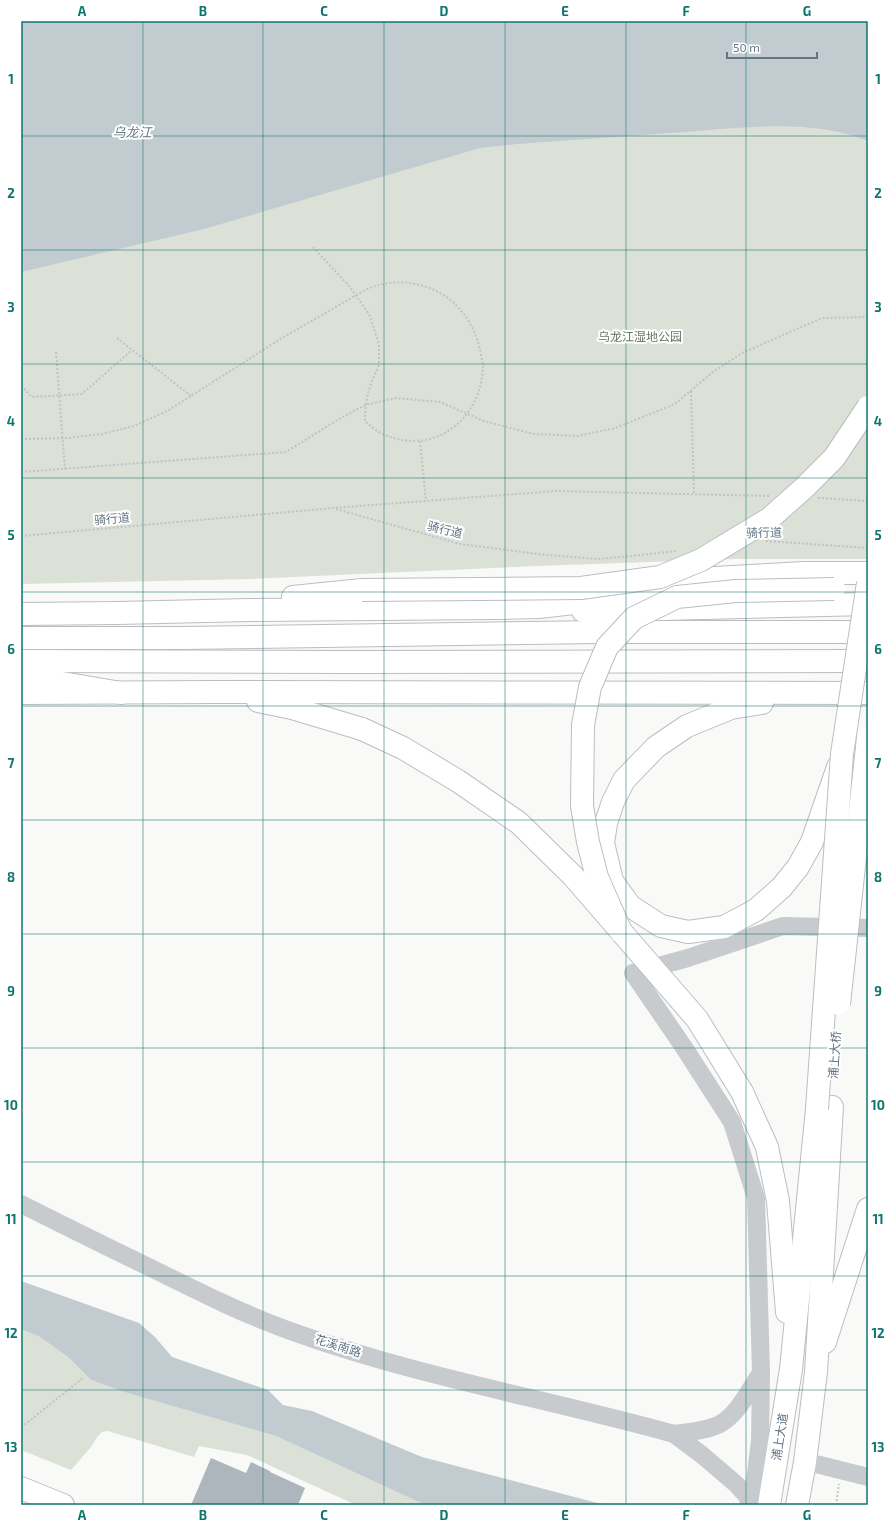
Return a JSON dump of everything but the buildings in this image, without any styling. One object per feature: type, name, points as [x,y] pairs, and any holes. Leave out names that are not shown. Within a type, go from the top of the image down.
[{"type":"main road","points":[[118,613],[362,590],[582,588],[660,577],[701,560],[769,519],[804,488],[834,458],[868,407]]},
{"type":"main road","points":[[22,614],[497,608],[539,606],[582,602],[696,579],[804,573],[868,573]]},
{"type":"main road","points":[[791,1369],[825,1108],[842,754],[868,583]]},
{"type":"main road","points":[[621,932],[597,877],[588,842],[582,806],[583,725],[590,687],[607,647],[634,618],[677,597],[736,591],[868,588]]},
{"type":"main road","points":[[497,608],[599,612],[868,604]]},
{"type":"main road","points":[[21,638],[182,638],[586,632],[868,632]]},
{"type":"main road","points":[[21,661],[868,661]]},
{"type":"main road","points":[[21,676],[121,693]]},
{"type":"main road","points":[[21,692],[868,694]]},
{"type":"main road","points":[[214,692],[292,708],[362,729],[403,748],[458,781],[519,823],[573,876],[697,1019],[742,1092],[767,1147],[778,1201],[791,1369]]},
{"type":"main road","points":[[832,693],[731,708],[687,726],[656,747],[624,780],[612,802],[606,823],[603,843],[612,881],[630,906],[661,926],[688,932],[724,927],[756,910],[782,887],[798,867],[812,842],[842,754]]},
{"type":"main road","name":"浦上大桥","points":[[816,1372],[825,1108],[839,1005],[868,738]]},
{"type":"main road","points":[[797,1505],[805,1462],[816,1372],[868,1209]]},
{"type":"main road","name":"浦上大道","points":[[769,1505],[791,1369]]},
{"type":"main road","points":[[21,1488],[63,1505]]},
{"type":"street","points":[[751,1505],[760,1441],[761,1372],[756,1198],[732,1122],[683,1046],[633,973],[688,958],[784,926],[868,928]]},
{"type":"street","name":"花溪南路","points":[[21,1204],[178,1282],[255,1317],[296,1333],[371,1357],[430,1373],[674,1434]]},
{"type":"street","points":[[674,1434],[693,1432],[720,1424],[738,1407],[761,1372]]},
{"type":"street","points":[[674,1434],[702,1455],[736,1484],[747,1496],[751,1505]]},
{"type":"street","points":[[812,1463],[868,1477]]},
{"type":"path","points":[[21,438],[66,438],[102,434],[134,426],[169,410],[282,338],[365,290],[378,284],[401,281],[438,291],[459,308],[471,324],[479,344],[483,366],[479,389],[468,414],[450,431],[433,439],[412,441],[385,435],[365,422],[365,405],[369,388],[379,365],[379,344],[369,314],[349,286],[313,247]]},
{"type":"path","points":[[21,472],[286,452],[339,419],[365,405],[396,398],[440,402],[484,421],[534,434],[577,436],[615,428],[676,404],[713,372],[742,353],[822,318],[868,317]]},
{"type":"path","points":[[117,338],[191,396]]},
{"type":"path","points":[[21,386],[32,397],[82,394],[132,350]]},
{"type":"path","points":[[56,352],[65,469]]},
{"type":"path","points":[[691,391],[694,494]]},
{"type":"path","points":[[420,441],[426,501]]},
{"type":"path","points":[[333,508],[556,491],[777,496]]},
{"type":"path","points":[[815,498],[868,501]]},
{"type":"path","name":"骑行道","points":[[21,536],[333,508],[460,544],[540,554],[598,559],[679,551]]},
{"type":"path","name":"骑行道","points":[[759,540],[868,548]]},
{"type":"path","points":[[21,1426],[82,1378]]},
{"type":"path","points":[[836,1505],[841,1470]]},
{"type":"green space","name":"乌龙江湿地公园","points":[[791,97],[868,131],[868,559],[736,559],[537,566],[251,579],[21,584],[21,249],[484,124]]},
{"type":"green space","points":[[21,1329],[40,1337],[68,1357],[91,1380],[124,1392],[276,1436],[425,1505],[356,1505],[247,1455],[199,1446],[194,1457],[108,1431],[102,1432],[98,1436],[91,1447],[71,1470],[21,1450]]},
{"type":"water","name":"乌龙江","points":[[21,21],[868,21],[868,141],[823,129],[777,126],[730,128],[480,148],[204,229],[21,272]]},
{"type":"water","points":[[21,1281],[139,1323],[155,1337],[172,1357],[268,1390],[283,1405],[312,1411],[422,1457],[605,1505],[425,1505],[276,1436],[124,1392],[91,1380],[68,1357],[40,1337],[21,1329]]}]
